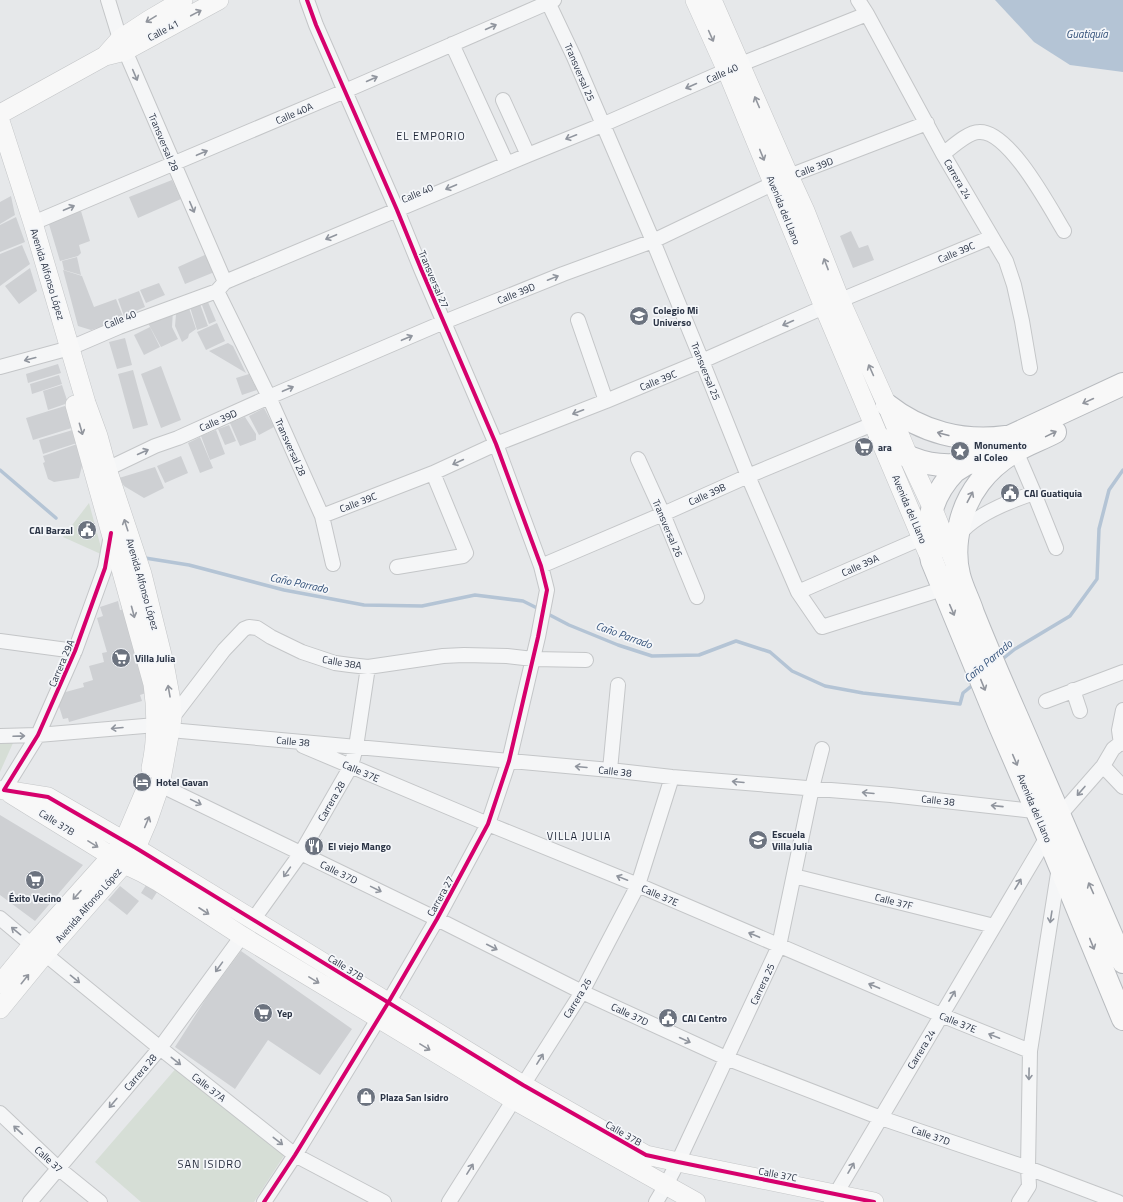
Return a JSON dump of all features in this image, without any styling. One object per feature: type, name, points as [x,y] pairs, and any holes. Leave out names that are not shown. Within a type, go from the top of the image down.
[{"type":"highway","points":[[951,583],[957,537],[964,511],[969,499],[984,476],[994,467],[1012,444],[1123,384]]},
{"type":"highway","points":[[932,561],[928,534],[932,507],[936,497],[955,471],[968,463],[1012,444],[1123,400]]},
{"type":"highway","points":[[887,405],[912,422],[935,432],[972,439],[997,438],[1012,444]]},
{"type":"highway","points":[[877,431],[899,452],[909,458],[941,466],[952,466],[968,463]]},
{"type":"highway","name":"Avenida del Llano","points":[[932,561],[951,583],[970,629],[999,724],[1060,865],[1123,1018]]},
{"type":"highway","name":"Avenida del Llano","points":[[970,629],[1008,698],[1123,962]]},
{"type":"street","name":"Transversal 28","points":[[108,0],[122,45],[174,164],[221,286],[322,516],[332,564]]},
{"type":"street","name":"Calle 41","points":[[122,45],[150,20],[183,0]]},
{"type":"street","name":"Calle 41","points":[[0,114],[105,56],[122,45],[220,0]]},
{"type":"street","name":"Transversal 27","points":[[306,0],[496,444],[542,566]]},
{"type":"street","name":"Avenida del Llano","points":[[695,0],[734,68]]},
{"type":"street","name":"Avenida del Llano","points":[[712,0],[734,68],[781,180],[805,211],[832,304],[877,431],[932,561]]},
{"type":"street","name":"Carrera 24","points":[[858,0],[943,154],[1006,261],[1014,285],[1030,368]]},
{"type":"street","name":"Calle 40A","points":[[33,223],[345,91],[550,1]]},
{"type":"street","name":"Transversal 25","points":[[550,1],[653,241],[748,476],[798,592],[822,628],[939,590],[951,583]]},
{"type":"street","name":"Calle 40","points":[[0,367],[65,349],[221,286],[734,68],[867,14]]},
{"type":"street","points":[[452,44],[507,164]]},
{"type":"street","points":[[503,100],[528,155]]},
{"type":"street","name":"Avenida Alfonso López","points":[[0,121],[33,223],[111,533],[153,684],[156,709],[166,724]]},
{"type":"street","name":"Calle 39D","points":[[107,469],[269,397],[444,322],[556,277],[653,241],[781,180],[927,123]]},
{"type":"street","points":[[943,154],[966,137],[978,132],[988,133],[1006,146],[1033,179],[1064,231]]},
{"type":"street","name":"Avenida Alfonso López","points":[[0,161],[65,349],[98,436],[107,469],[142,574],[164,663],[171,701],[166,724],[160,785],[151,814],[118,860],[39,949],[0,984]]},
{"type":"street","name":"Calle 39C","points":[[322,516],[433,473],[496,444],[702,362],[832,304],[992,237]]},
{"type":"street","name":"Avenida del Llano","points":[[832,304],[887,405],[909,458],[932,507],[951,583]]},
{"type":"street","points":[[578,320],[606,401]]},
{"type":"street","name":"Calle 39B","points":[[542,566],[748,476],[877,431]]},
{"type":"street","points":[[1012,444],[1056,548]]},
{"type":"street","name":"Transversal 26","points":[[638,459],[663,514],[697,597]]},
{"type":"street","points":[[397,567],[463,556],[466,552],[433,473]]},
{"type":"street","points":[[957,537],[965,527],[975,520],[991,511],[1034,493]]},
{"type":"street","name":"Carrera 29A","points":[[2,788],[38,735],[75,651],[104,568],[111,533]]},
{"type":"street","name":"Calle 39A","points":[[798,592],[922,538]]},
{"type":"street","name":"Carrera 27","points":[[264,1202],[295,1155],[378,1019],[436,919],[488,824],[509,761],[538,637],[546,590],[542,566]]},
{"type":"street","name":"Calle 38A","points":[[166,724],[224,650],[244,629],[249,627],[257,628],[287,645],[318,658],[335,663],[368,667],[443,656],[464,655],[500,655],[533,659],[586,660]]},
{"type":"street","points":[[0,640],[75,651]]},
{"type":"street","name":"Carrera 28","points":[[253,920],[301,853],[351,766],[356,747],[368,667]]},
{"type":"street","points":[[1046,701],[1123,672]]},
{"type":"street","points":[[610,770],[618,685]]},
{"type":"street","points":[[1074,690],[1080,710]]},
{"type":"street","points":[[1122,744],[1119,730],[1123,710]]},
{"type":"street","name":"Avenida Alfonso López","points":[[130,845],[139,808],[149,780],[154,750],[166,724]]},
{"type":"street","name":"Calle 38","points":[[0,736],[38,735],[166,724],[290,741],[672,777],[812,788],[1036,810],[1060,815]]},
{"type":"street","name":"Calle 37E","points":[[290,741],[638,885],[941,1015],[1030,1051]]},
{"type":"street","name":"Carrera 24","points":[[833,1198],[1047,835],[1060,815],[1102,766],[1113,749],[1122,744]]},
{"type":"street","name":"Carrera 25","points":[[656,1202],[678,1162],[780,946],[812,788],[822,749]]},
{"type":"street","points":[[1102,766],[1123,787]]},
{"type":"street","name":"Carrera 26","points":[[449,1202],[582,992],[638,885],[672,777]]},
{"type":"street","name":"Calle 37D","points":[[160,785],[436,919],[582,992],[726,1058],[881,1118],[1028,1168],[1118,1202]]},
{"type":"street","name":"Calle 37B","points":[[2,788],[48,797],[130,845],[388,1002],[518,1093],[696,1202]]},
{"type":"street","name":"Calle 37B","points":[[2,788],[118,860],[159,882],[242,936],[378,1019],[518,1093],[592,1124],[646,1155],[678,1162]]},
{"type":"street","points":[[1019,1202],[1029,1186],[1030,1051],[1060,865]]},
{"type":"street","name":"Calle 37F","points":[[794,876],[994,926]]},
{"type":"street","name":"Calle 37A","points":[[0,918],[295,1155],[384,1202]]},
{"type":"street","name":"Carrera 28","points":[[30,1202],[160,1048],[242,936]]},
{"type":"street","name":"Avenida Alfonso López","points":[[0,1009],[39,949]]},
{"type":"street","name":"Calle 37","points":[[0,1113],[58,1168],[100,1202]]},
{"type":"street","name":"Calle 37B","points":[[592,1124],[666,1185]]},
{"type":"street","name":"Calle 37C","points":[[678,1162],[833,1198],[874,1202]]},
{"type":"shaded area","points":[[89,503],[103,555],[63,537]]},
{"type":"shaded area","points":[[0,743],[13,743],[0,772]]},
{"type":"shaded area","points":[[178,1066],[287,1151],[254,1202],[141,1202],[95,1162]]},
{"type":"water","name":"Guatiquía","points":[[995,0],[1123,0],[1123,72],[1070,65],[1034,42]]},
{"type":"building","points":[[172,180],[181,199],[138,218],[129,197]]},
{"type":"building","points":[[11,196],[15,215],[0,224],[0,202]]},
{"type":"building","points":[[81,211],[90,241],[79,245],[81,253],[78,256],[60,261],[48,221]]},
{"type":"building","points":[[16,217],[25,242],[0,252],[0,225]]},
{"type":"building","points":[[851,231],[859,248],[868,245],[874,260],[853,268],[840,236]]},
{"type":"building","points":[[22,245],[30,264],[0,286],[0,254]]},
{"type":"building","points":[[207,254],[217,271],[185,284],[178,267]]},
{"type":"building","points":[[77,257],[81,275],[64,270],[62,261]]},
{"type":"building","points":[[30,268],[37,291],[19,304],[5,286]]},
{"type":"building","points":[[63,270],[82,276],[94,307],[116,299],[124,319],[91,330],[78,326]]},
{"type":"building","points":[[159,283],[165,295],[146,303],[140,290]]},
{"type":"building","points":[[139,291],[145,307],[124,316],[118,299]]},
{"type":"building","points":[[208,302],[216,321],[209,324],[202,305]]},
{"type":"building","points":[[200,304],[208,326],[197,330],[190,307]]},
{"type":"building","points":[[189,308],[196,329],[182,342],[175,326],[176,314]]},
{"type":"building","points":[[173,310],[172,327],[178,339],[161,347],[148,323]]},
{"type":"building","points":[[217,323],[225,341],[206,350],[197,332]]},
{"type":"building","points":[[150,327],[160,347],[144,355],[134,335]]},
{"type":"building","points":[[125,338],[132,365],[117,369],[109,342]]},
{"type":"building","points":[[228,343],[233,346],[246,373],[209,351]]},
{"type":"building","points":[[58,364],[61,373],[28,383],[26,374]]},
{"type":"building","points":[[161,366],[181,420],[161,428],[141,374]]},
{"type":"building","points":[[133,370],[148,425],[133,429],[118,374]]},
{"type":"building","points":[[249,374],[257,390],[242,395],[236,378]]},
{"type":"building","points":[[59,375],[62,384],[32,394],[30,384]]},
{"type":"building","points":[[62,385],[68,403],[48,410],[43,391]]},
{"type":"building","points":[[68,405],[75,427],[33,440],[26,418]]},
{"type":"building","points":[[264,408],[274,427],[259,435],[249,416]]},
{"type":"building","points":[[245,417],[256,434],[256,440],[240,446],[230,423]]},
{"type":"building","points":[[229,425],[236,441],[225,445],[218,429]]},
{"type":"building","points":[[76,429],[80,442],[43,454],[39,440]]},
{"type":"building","points":[[216,430],[225,454],[210,460],[201,436]]},
{"type":"building","points":[[200,437],[213,468],[200,473],[188,443]]},
{"type":"building","points":[[80,443],[83,462],[79,478],[54,482],[48,479],[43,463],[45,462],[43,456]]},
{"type":"building","points":[[181,456],[188,473],[165,483],[157,466]]},
{"type":"building","points":[[155,467],[164,488],[144,498],[124,486],[119,478]]},
{"type":"building","name":"Villa Julia","points":[[118,601],[120,610],[125,609],[149,692],[140,695],[142,701],[69,722],[68,718],[63,719],[57,700],[63,698],[62,693],[84,687],[83,683],[93,680],[89,666],[104,662],[102,653],[107,652],[97,618],[103,616],[100,607]]},
{"type":"building","name":"Éxito Vecino","points":[[0,815],[83,865],[35,921],[0,895]]},
{"type":"building","points":[[148,882],[159,889],[152,900],[141,893]]},
{"type":"building","points":[[120,886],[139,901],[127,915],[108,900]]},
{"type":"building","name":"Yep","points":[[241,951],[352,1029],[320,1075],[268,1040],[235,1089],[175,1047],[207,997]]},
{"type":"waterway","name":"Caño Parrado","points":[[0,470],[56,518]]},
{"type":"waterway","name":"Caño Parrado","points":[[1000,661],[1015,649],[1070,616],[1097,579],[1099,529],[1109,490],[1123,470]]},
{"type":"waterway","name":"Caño Parrado","points":[[145,558],[189,565],[284,590],[364,605],[422,606],[475,595],[523,601],[541,610]]},
{"type":"waterway","name":"Caño Parrado","points":[[546,613],[569,625],[618,645],[652,656],[699,655],[736,641],[770,652],[792,671],[825,686],[863,693],[960,704],[963,693],[974,684]]},
{"type":"cycle path","points":[[264,1202],[295,1155],[388,1003],[437,919],[488,824],[509,761],[538,637],[547,590],[541,566],[496,444],[397,210],[316,25],[307,0]]},
{"type":"cycle path","points":[[111,533],[105,568],[75,651],[38,735],[4,790],[48,797],[136,848],[523,1085],[646,1155],[874,1202]]},
{"type":"place","name":"Colegio Mi Universo","points":[[639,316]]},
{"type":"place","name":"ara","points":[[864,447]]},
{"type":"place","name":"Monumento al Coleo","points":[[960,451]]},
{"type":"place","name":"CAI Guatiquia","points":[[1010,493]]},
{"type":"place","name":"CAI Barzal","points":[[87,530]]},
{"type":"place","name":"Villa Julia","points":[[121,658]]},
{"type":"place","name":"Hotel Gavan","points":[[142,782]]},
{"type":"place","name":"Escuela Villa Julia","points":[[758,840]]},
{"type":"place","name":"El viejo Mango","points":[[314,846]]},
{"type":"place","name":"Éxito Vecino","points":[[35,880]]},
{"type":"place","name":"Yep","points":[[263,1013]]},
{"type":"place","name":"CAI Centro","points":[[668,1018]]},
{"type":"place","name":"Plaza San Isidro","points":[[366,1097]]},
{"type":"district","name":"EL EMPORIO","points":[[431,136]]},
{"type":"district","name":"VILLA JULIA","points":[[579,836]]},
{"type":"district","name":"SAN ISIDRO","points":[[210,1164]]}]
